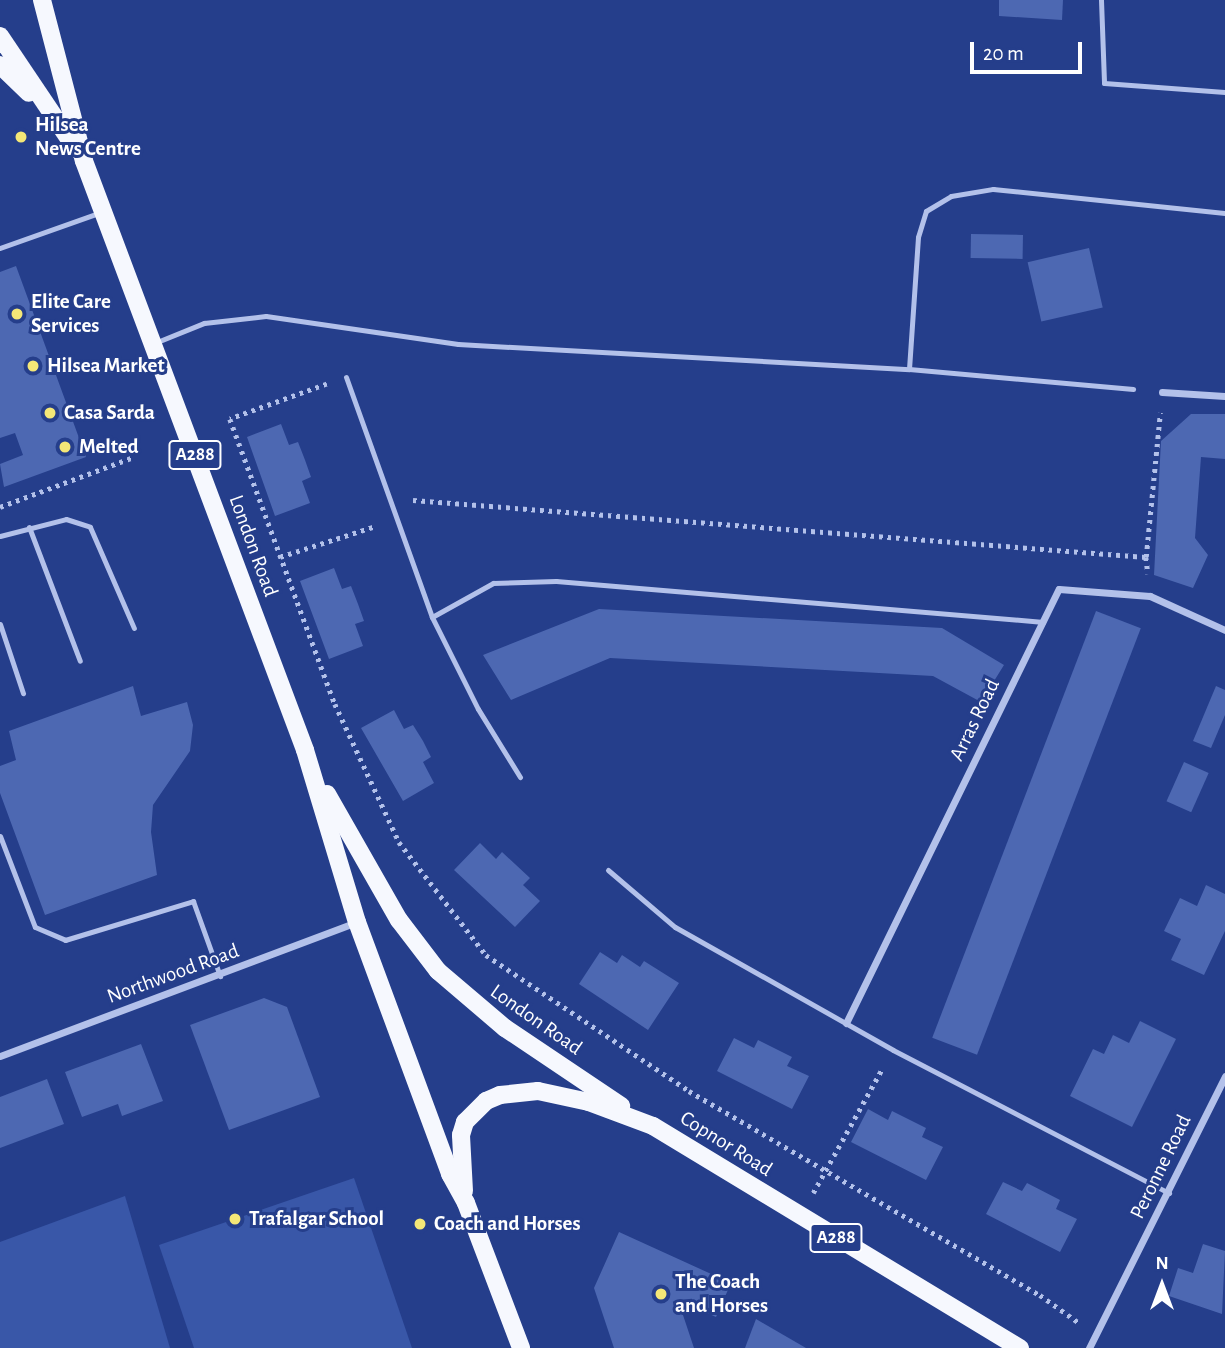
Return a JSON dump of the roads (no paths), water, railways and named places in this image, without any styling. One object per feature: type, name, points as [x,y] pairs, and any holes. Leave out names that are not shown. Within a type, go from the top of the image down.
[{"type":"main road","name":"London Road","points":[[42,0],[84,161],[305,750],[357,922],[450,1174],[466,1203]]},
{"type":"main road","name":"London Road","points":[[0,36],[84,161]]},
{"type":"main road","name":"London Road","points":[[0,65],[24,87],[84,161]]},
{"type":"main road","name":"London Road","points":[[305,750],[356,851],[399,920],[438,971],[505,1028],[653,1126]]},
{"type":"main road","name":"Copnor Road","points":[[466,1203],[459,1149],[465,1122],[486,1101],[500,1095],[538,1091],[562,1095],[653,1126],[1017,1347]]},
{"type":"main road","name":"A288","points":[[466,1203],[521,1348]]},
{"type":"street","points":[[1162,392],[1225,396]]},
{"type":"street","name":"Arras Road","points":[[846,1023],[1059,589],[1150,596],[1225,630]]},
{"type":"street","name":"Northwood Road","points":[[0,1056],[220,976],[357,922]]},
{"type":"street","name":"Peronne Road","points":[[1090,1348],[1225,1076]]},
{"type":"lane","points":[[1101,0],[1104,83],[1225,92]]},
{"type":"lane","points":[[909,369],[918,237],[926,211],[951,196],[993,190],[1225,213]]},
{"type":"lane","points":[[0,248],[103,211]]},
{"type":"lane","points":[[152,344],[204,323],[266,316],[458,344],[909,369],[1133,389]]},
{"type":"lane","points":[[346,377],[432,617],[478,709],[520,777]]},
{"type":"lane","points":[[0,536],[66,519],[90,527],[134,628]]},
{"type":"lane","points":[[29,527],[80,661]]},
{"type":"lane","points":[[432,617],[493,583],[556,581],[1043,622]]},
{"type":"lane","points":[[0,624],[23,693]]},
{"type":"lane","points":[[0,835],[35,927],[65,940],[192,901],[220,976]]},
{"type":"lane","points":[[608,870],[675,927],[893,1050],[1169,1193]]},
{"type":"place","name":"Hilsea News Centre","points":[[21,137]]},
{"type":"place","name":"Elite Care Services","points":[[17,314]]},
{"type":"place","name":"Hilsea Market","points":[[33,366]]},
{"type":"place","name":"Casa Sarda","points":[[50,413]]},
{"type":"place","name":"Melted","points":[[65,447]]},
{"type":"place","name":"Trafalgar School","points":[[235,1219]]},
{"type":"place","name":"Coach and Horses","points":[[420,1224]]},
{"type":"place","name":"The Coach and Horses","points":[[661,1294]]}]
